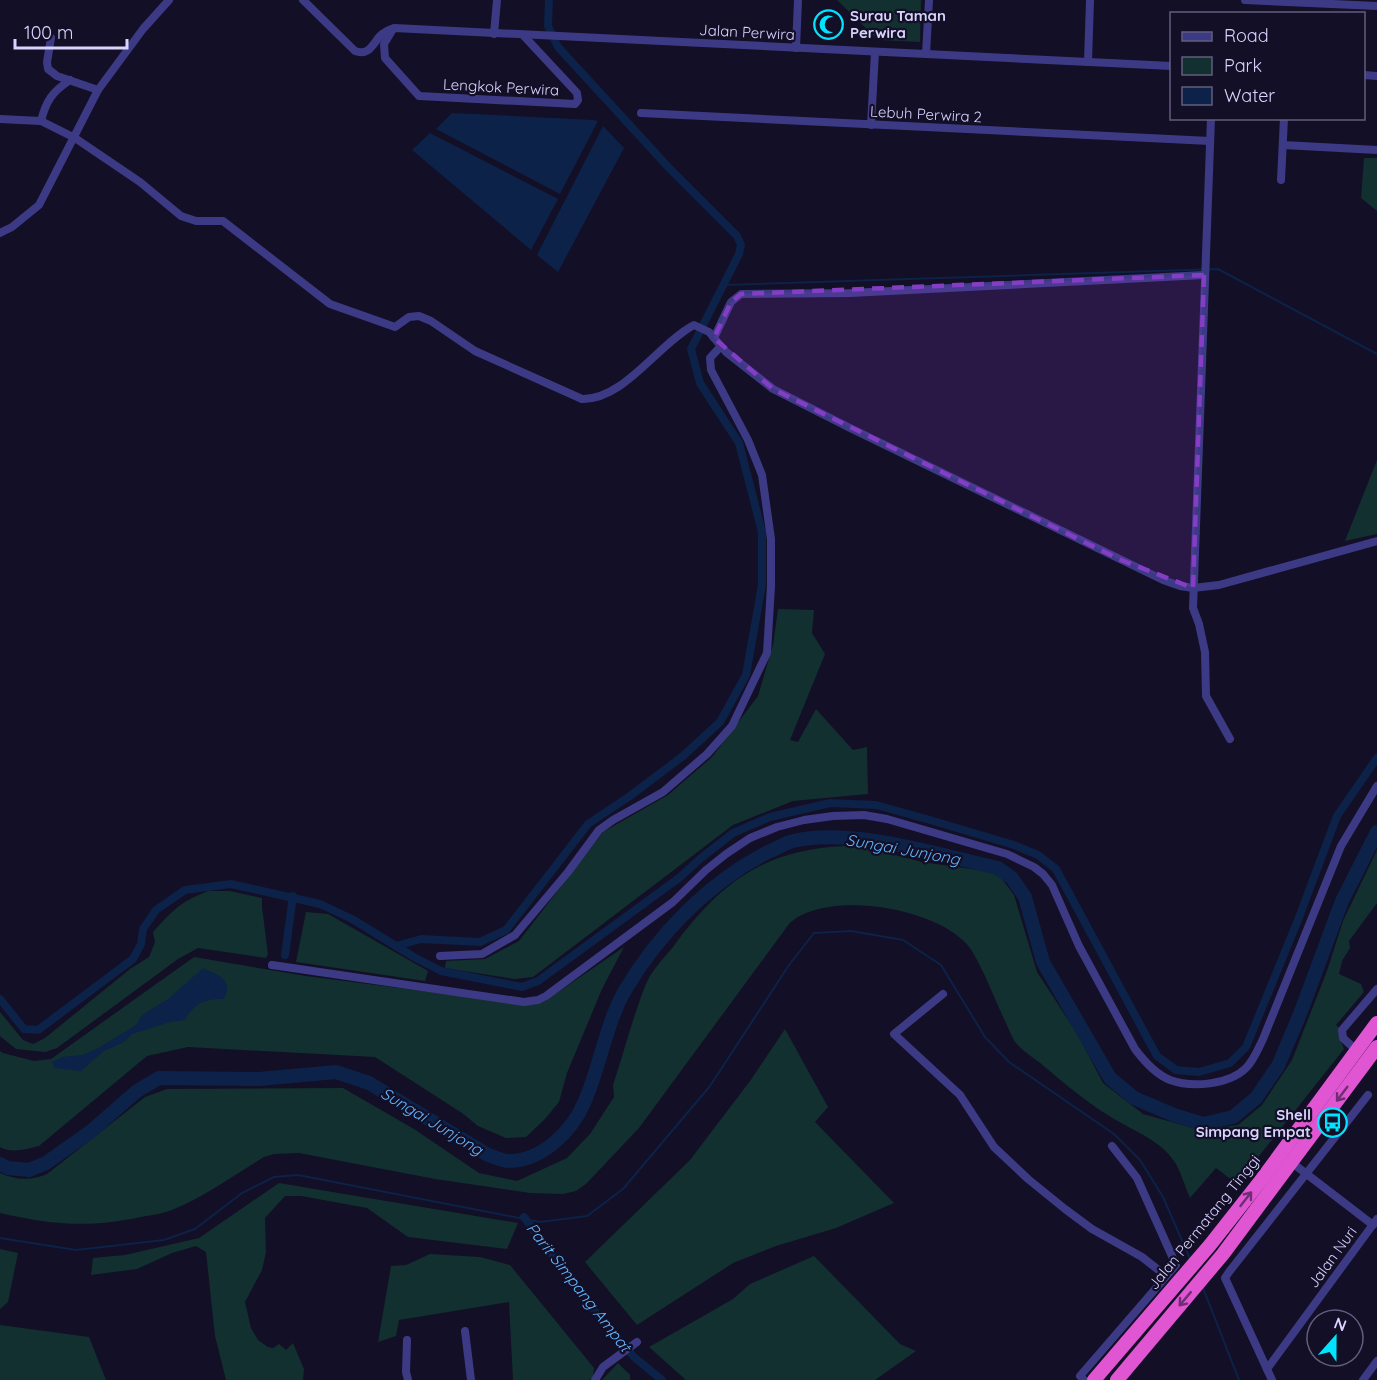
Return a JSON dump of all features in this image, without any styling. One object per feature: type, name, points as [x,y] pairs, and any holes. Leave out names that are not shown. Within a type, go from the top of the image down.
[{"type":"highway","name":"Jalan Permatang Tinggi","points":[[1087,1379],[1104,1368],[1210,1245],[1262,1179],[1377,1023]]},
{"type":"highway","name":"Jalan Permatang Tinggi","points":[[1117,1380],[1223,1254],[1377,1047]]},
{"type":"street","points":[[0,232],[12,226],[39,205],[98,90],[143,29],[169,0]]},
{"type":"street","points":[[303,0],[359,53],[368,51],[378,37],[394,28]]},
{"type":"street","points":[[494,34],[497,0]]},
{"type":"street","points":[[796,48],[798,0]]},
{"type":"street","points":[[926,54],[929,0]]},
{"type":"street","points":[[1088,62],[1090,0]]},
{"type":"street","points":[[1245,0],[1377,6]]},
{"type":"street","name":"Jalan Perwira","points":[[394,28],[1170,66]]},
{"type":"street","name":"Lengkok Perwira","points":[[394,28],[384,44],[385,58],[419,96],[575,104],[578,100],[577,93],[523,35]]},
{"type":"street","points":[[51,38],[48,69],[57,76],[98,90]]},
{"type":"street","points":[[871,125],[875,52]]},
{"type":"street","points":[[40,121],[46,102],[70,80]]},
{"type":"street","name":"Lebuh Perwira 2","points":[[641,113],[1210,141]]},
{"type":"street","points":[[0,118],[40,121],[75,138],[140,182],[181,216],[196,221],[223,221],[330,304],[395,327],[409,317],[419,316],[431,321],[476,351],[582,399],[594,400],[607,394],[637,372],[682,332],[694,325],[712,335],[721,346],[773,389],[1121,560],[1180,586],[1193,588],[1219,585],[1377,541]]},
{"type":"street","points":[[1210,120],[1193,609],[1205,652],[1206,696],[1230,739]]},
{"type":"street","points":[[1281,180],[1284,120]]},
{"type":"street","points":[[1283,146],[1377,150]]},
{"type":"street","points":[[712,335],[731,302],[741,294],[850,293],[1204,274]]},
{"type":"street","points":[[440,956],[482,954],[515,935],[568,872],[599,830],[663,792],[707,754],[732,726],[767,653],[771,539],[762,474],[748,440],[711,370],[710,358],[721,346]]},
{"type":"street","points":[[272,964],[524,1002],[538,1000],[673,902],[706,870],[750,838],[777,827],[804,820],[864,815],[887,819],[1007,854],[1023,860],[1043,874],[1053,885],[1079,946],[1135,1049],[1146,1063],[1170,1080],[1187,1084],[1209,1083],[1240,1073],[1254,1059],[1341,846],[1377,786]]},
{"type":"street","points":[[1356,1050],[1343,1038],[1342,1030],[1377,989]]},
{"type":"street","points":[[943,994],[894,1034],[960,1095],[994,1147],[1028,1179],[1083,1222],[1142,1257],[1166,1276]]},
{"type":"street","points":[[1272,1380],[1225,1278],[1368,1095]]},
{"type":"street","points":[[1087,1379],[1080,1376],[1176,1265],[1137,1178],[1112,1146]]},
{"type":"street","points":[[1291,1162],[1375,1222]]},
{"type":"street","name":"Jalan Nuri","points":[[1267,1369],[1375,1222]]},
{"type":"street","points":[[465,1331],[471,1380]]},
{"type":"street","points":[[407,1341],[408,1380]]},
{"type":"street","points":[[596,1380],[603,1367],[635,1343]]},
{"type":"street","points":[[1363,1380],[1377,1361]]},
{"type":"highlighted area","points":[[1204,275],[1193,588],[1121,560],[773,389],[714,338],[731,302],[741,294]]},
{"type":"green space","points":[[837,0],[921,0],[920,42],[878,40]]},
{"type":"green space","points":[[1364,158],[1377,158],[1377,211],[1361,198]]},
{"type":"green space","points":[[1377,460],[1377,534],[1345,541]]},
{"type":"green space","points":[[778,609],[814,610],[812,633],[825,654],[790,740],[798,742],[816,709],[853,750],[867,747],[868,794],[793,801],[733,825],[533,977],[514,979],[445,968],[446,961],[485,959],[519,941],[603,832],[668,795],[712,757],[758,696],[773,645]]},
{"type":"green space","points":[[844,846],[875,850],[922,862],[992,872],[1002,879],[1014,895],[1037,972],[1078,1035],[1103,1083],[1143,1114],[1200,1130],[1238,1125],[1262,1105],[1292,1060],[1327,971],[1343,921],[1377,850],[1377,903],[1349,941],[1350,948],[1342,961],[1339,974],[1361,984],[1364,992],[1336,1025],[1341,1029],[1338,1032],[1344,1049],[1237,1184],[1216,1168],[1190,1198],[1181,1174],[1164,1149],[1090,1103],[1015,1042],[977,959],[958,936],[912,914],[856,905],[829,907],[806,913],[789,924],[639,1128],[586,1184],[576,1191],[563,1194],[530,1193],[435,1179],[299,1153],[274,1154],[264,1157],[196,1199],[172,1210],[156,1214],[104,1223],[70,1224],[0,1213],[0,1173],[24,1179],[47,1174],[145,1097],[167,1089],[343,1088],[414,1129],[479,1173],[517,1181],[567,1158],[590,1134],[614,1097],[613,1085],[648,979],[708,905],[726,888],[767,863],[790,854]]},
{"type":"green space","points":[[209,891],[230,891],[262,898],[268,954],[266,958],[198,948],[178,959],[57,1048],[45,1052],[16,1049],[0,1036],[0,1012],[23,1040],[33,1044],[45,1038],[130,969],[149,957],[155,942],[153,932],[178,907]]},
{"type":"green space","points":[[306,912],[328,914],[428,971],[425,981],[296,962]]},
{"type":"green space","points":[[624,947],[602,989],[567,1073],[559,1102],[526,1137],[506,1138],[478,1126],[462,1113],[375,1057],[188,1047],[147,1056],[39,1146],[14,1151],[0,1147],[0,1051],[34,1061],[51,1059],[194,957],[306,976],[532,1005],[545,1001]]},
{"type":"green space","points":[[785,1029],[828,1107],[815,1122],[894,1203],[836,1228],[776,1246],[733,1263],[637,1325],[585,1262],[690,1160],[750,1081]]},
{"type":"green space","points":[[279,1183],[518,1223],[507,1249],[408,1237],[367,1208],[301,1196],[285,1196],[265,1218],[266,1252],[262,1270],[245,1302],[251,1328],[258,1340],[273,1348],[279,1344],[286,1350],[293,1343],[304,1369],[303,1380],[226,1380],[215,1336],[206,1252],[196,1246],[172,1253],[137,1269],[91,1275],[93,1258],[125,1255],[199,1238]]},
{"type":"green space","points":[[0,1249],[18,1253],[8,1302],[0,1309]]},
{"type":"green space","points":[[430,1254],[480,1257],[510,1265],[594,1368],[593,1377],[589,1380],[513,1380],[509,1302],[399,1320],[396,1336],[378,1342],[391,1266],[406,1265]]},
{"type":"green space","points":[[814,1256],[900,1344],[916,1351],[875,1380],[686,1380],[649,1347],[733,1299],[750,1284]]},
{"type":"green space","points":[[0,1325],[89,1337],[106,1380],[0,1380]]},
{"type":"green space","points":[[618,1363],[630,1375],[630,1380],[602,1380]]},
{"type":"water","points":[[452,113],[598,121],[560,194],[436,129]]},
{"type":"water","points":[[603,126],[624,148],[558,272],[537,255]]},
{"type":"water","points":[[430,133],[558,199],[531,250],[412,150]]},
{"type":"water","points":[[203,968],[226,982],[227,992],[224,999],[212,999],[201,1003],[192,1009],[185,1020],[170,1022],[132,1034],[124,1042],[104,1051],[81,1071],[54,1068],[52,1062],[62,1057],[82,1055],[136,1025],[142,1015],[168,999]]},
{"type":"waterway","points":[[396,946],[421,939],[480,942],[506,930],[588,824],[683,756],[720,722],[746,675],[762,585],[762,532],[739,443],[700,383],[691,349],[739,254],[741,245],[737,236],[670,169],[558,47],[548,26],[549,0]]},
{"type":"waterway","points":[[724,285],[1218,269],[1377,354]]},
{"type":"waterway","points":[[0,999],[24,1029],[38,1030],[133,959],[141,944],[143,929],[156,910],[185,890],[231,884],[320,904],[352,919],[441,971],[522,987],[538,981],[679,878],[733,833],[770,817],[830,803],[876,805],[1014,845],[1038,855],[1056,869],[1157,1056],[1176,1070],[1199,1072],[1230,1063],[1246,1047],[1298,920],[1337,816],[1377,758]]},
{"type":"waterway","name":"Sungai Junjong","points":[[0,1164],[8,1168],[29,1170],[46,1163],[90,1132],[137,1091],[159,1078],[259,1079],[336,1072],[369,1083],[488,1155],[509,1161],[533,1156],[564,1134],[579,1114],[590,1089],[617,1005],[652,950],[686,912],[725,879],[768,852],[790,842],[842,837],[895,844],[998,868],[1012,878],[1025,897],[1043,962],[1110,1078],[1134,1098],[1174,1115],[1203,1124],[1233,1117],[1256,1098],[1278,1066],[1342,901],[1377,832]]},
{"type":"waterway","points":[[285,955],[293,896]]},
{"type":"waterway","points":[[0,1238],[76,1250],[164,1240],[195,1229],[242,1193],[274,1177],[298,1175],[540,1222],[587,1216],[623,1189],[710,1086],[789,965],[814,933],[851,931],[903,940],[941,965],[985,1037],[1009,1062],[1114,1134],[1140,1160],[1163,1197],[1191,1261]]},
{"type":"waterway","name":"Parit Simpang Ampat","points":[[524,1217],[590,1306],[634,1357],[662,1380]]},
{"type":"waterway","points":[[1203,1288],[1239,1380]]},
{"type":"place","name":"Surau Taman Perwira","points":[[829,24]]},
{"type":"place","name":"Shell Simpang Empat","points":[[1332,1123]]}]
